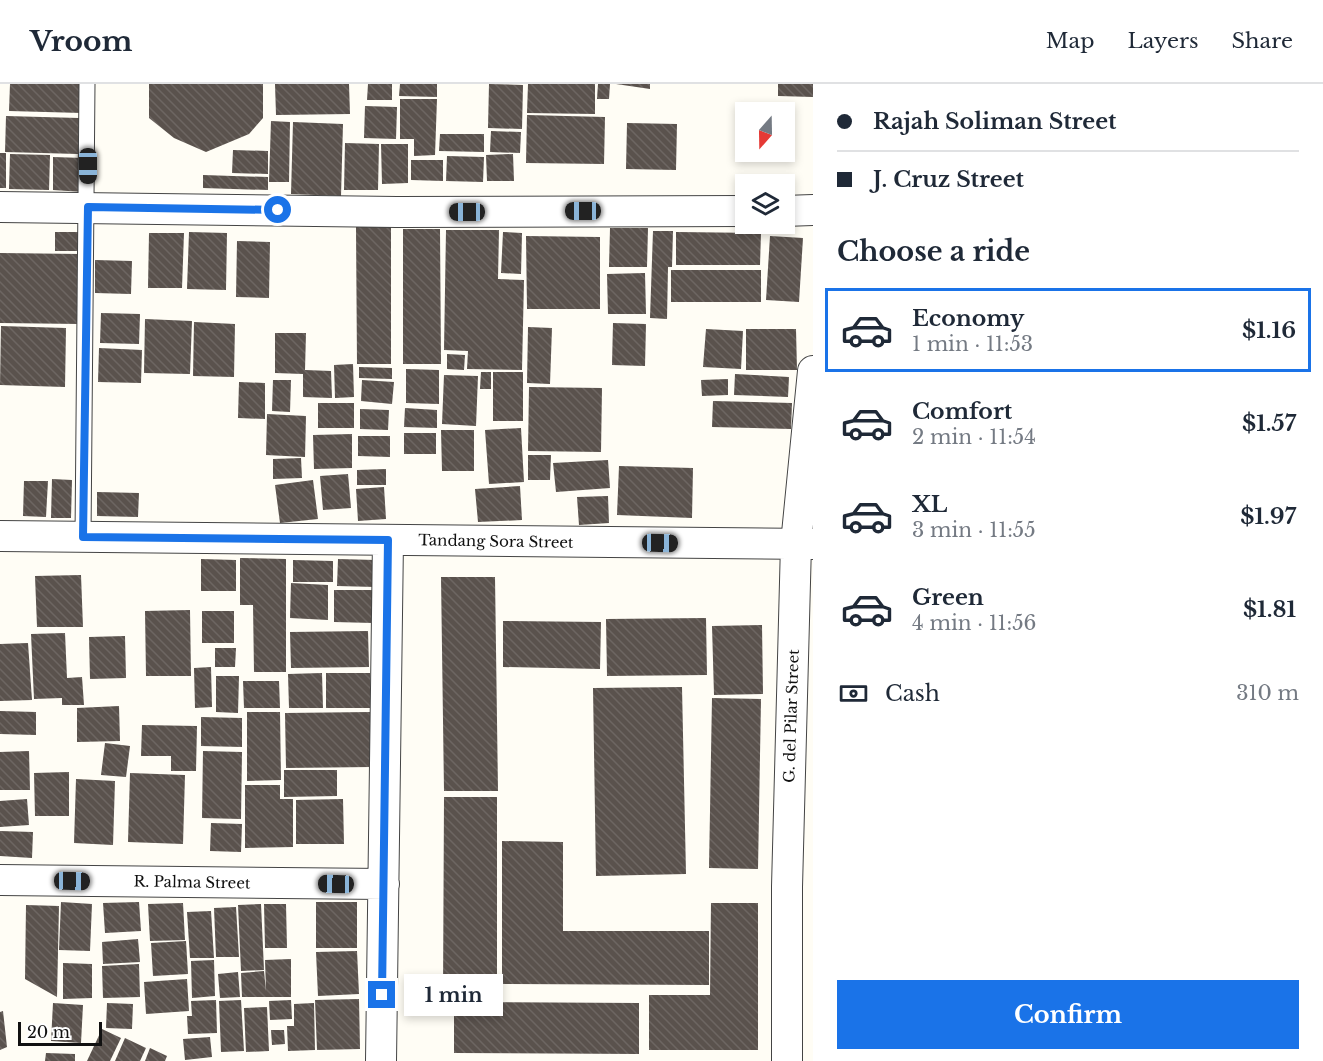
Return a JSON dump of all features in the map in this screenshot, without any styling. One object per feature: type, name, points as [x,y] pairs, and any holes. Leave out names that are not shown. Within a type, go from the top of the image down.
[{"type":"street","points":[[0,207],[397,212],[735,211]]},
{"type":"street","points":[[795,211],[813,210]]},
{"type":"street","name":"G. del Pilar Street","points":[[787,1061],[800,888],[804,544],[813,371]]},
{"type":"street","name":"Tandang Sora Street","points":[[0,536],[804,544]]},
{"type":"street","points":[[381,1061],[388,540]]},
{"type":"street","name":"R. Palma Street","points":[[0,880],[384,885]]},
{"type":"lane","points":[[83,537],[88,207],[87,84]]},
{"type":"building","points":[[10,84],[83,84],[82,113],[9,111]]},
{"type":"building","points":[[149,84],[263,84],[263,118],[249,134],[206,152],[174,138],[149,118]]},
{"type":"building","points":[[275,84],[349,84],[350,114],[276,115]]},
{"type":"building","points":[[368,84],[392,84],[392,100],[367,100]]},
{"type":"building","points":[[400,84],[437,84],[437,97],[399,96]]},
{"type":"building","points":[[489,84],[523,85],[522,129],[488,128]]},
{"type":"building","points":[[528,84],[595,84],[595,114],[527,113]]},
{"type":"building","points":[[598,84],[610,84],[609,99],[597,99]]},
{"type":"building","points":[[616,84],[650,84],[650,89]]},
{"type":"building","points":[[778,84],[813,84],[813,97],[778,96]]},
{"type":"building","points":[[400,99],[437,99],[435,155],[414,156],[414,139],[400,139]]},
{"type":"building","points":[[365,106],[397,107],[396,139],[364,138]]},
{"type":"building","points":[[527,115],[605,117],[604,164],[526,163]]},
{"type":"building","points":[[6,116],[79,118],[78,154],[5,152]]},
{"type":"building","points":[[271,121],[290,122],[289,182],[269,182]]},
{"type":"building","points":[[293,122],[343,124],[341,196],[291,194]]},
{"type":"building","points":[[627,123],[677,124],[676,170],[626,169]]},
{"type":"building","points":[[491,131],[521,132],[520,153],[490,152]]},
{"type":"building","points":[[440,134],[484,134],[484,152],[439,151]]},
{"type":"building","points":[[345,143],[379,144],[378,190],[344,190]]},
{"type":"building","points":[[381,144],[408,144],[408,183],[382,184]]},
{"type":"building","points":[[233,150],[268,151],[268,174],[232,173]]},
{"type":"building","points":[[0,153],[6,153],[6,188],[0,188]]},
{"type":"building","points":[[10,154],[50,155],[49,190],[9,189]]},
{"type":"building","points":[[513,154],[514,181],[487,181],[486,155]]},
{"type":"building","points":[[447,156],[484,157],[483,182],[446,181]]},
{"type":"building","points":[[53,157],[84,158],[83,192],[53,190]]},
{"type":"building","points":[[411,160],[443,160],[443,181],[411,180]]},
{"type":"building","points":[[203,175],[268,177],[268,190],[203,188]]},
{"type":"building","points":[[356,227],[391,227],[391,364],[357,364]]},
{"type":"building","points":[[610,228],[648,228],[647,267],[609,267]]},
{"type":"building","points":[[403,229],[440,229],[441,364],[403,364]]},
{"type":"building","points":[[446,230],[499,230],[498,279],[524,280],[522,370],[467,369],[468,351],[444,350]]},
{"type":"building","points":[[653,231],[673,231],[672,267],[668,267],[667,319],[650,318]]},
{"type":"building","points":[[55,232],[78,232],[78,251],[55,251]]},
{"type":"building","points":[[189,232],[227,233],[226,290],[187,289]]},
{"type":"building","points":[[503,232],[522,233],[521,274],[501,273]]},
{"type":"building","points":[[676,232],[761,234],[760,265],[676,265]]},
{"type":"building","points":[[149,233],[184,233],[182,288],[148,288]]},
{"type":"building","points":[[526,236],[600,237],[600,309],[527,309]]},
{"type":"building","points":[[770,236],[803,238],[799,302],[766,300]]},
{"type":"building","points":[[237,241],[270,242],[269,298],[236,297]]},
{"type":"building","points":[[0,253],[81,254],[80,324],[0,323]]},
{"type":"building","points":[[95,260],[132,261],[131,294],[95,293]]},
{"type":"building","points":[[671,270],[761,270],[761,302],[671,302]]},
{"type":"building","points":[[645,273],[646,314],[608,314],[607,274]]},
{"type":"building","points":[[101,313],[140,314],[139,344],[100,343]]},
{"type":"building","points":[[145,319],[192,321],[190,374],[144,373]]},
{"type":"building","points":[[194,322],[235,324],[234,377],[193,376]]},
{"type":"building","points":[[613,323],[646,324],[645,366],[612,365]]},
{"type":"building","points":[[1,326],[66,328],[65,387],[0,385]]},
{"type":"building","points":[[528,327],[552,328],[550,384],[527,383]]},
{"type":"building","points":[[706,329],[743,331],[741,369],[703,367]]},
{"type":"building","points":[[746,329],[796,329],[797,370],[746,370]]},
{"type":"building","points":[[275,333],[306,333],[305,370],[331,371],[332,398],[303,397],[303,374],[275,373]]},
{"type":"building","points":[[99,348],[142,350],[141,383],[98,382]]},
{"type":"building","points":[[447,354],[465,355],[464,370],[447,369]]},
{"type":"building","points":[[353,364],[354,397],[335,398],[334,365]]},
{"type":"building","points":[[359,367],[392,368],[392,379],[359,378]]},
{"type":"building","points":[[406,369],[439,370],[439,404],[406,403]]},
{"type":"building","points":[[481,372],[491,372],[491,389],[480,389]]},
{"type":"building","points":[[493,372],[523,372],[523,421],[493,421]]},
{"type":"building","points":[[735,374],[789,377],[788,397],[734,395]]},
{"type":"building","points":[[444,375],[478,376],[476,426],[442,424]]},
{"type":"building","points":[[728,379],[728,395],[702,396],[701,380]]},
{"type":"building","points":[[273,380],[291,380],[290,412],[272,411]]},
{"type":"building","points":[[362,380],[394,382],[392,404],[361,401]]},
{"type":"building","points":[[239,382],[265,383],[265,419],[238,418]]},
{"type":"building","points":[[529,387],[602,388],[601,452],[528,451]]},
{"type":"building","points":[[713,401],[792,403],[791,429],[712,427]]},
{"type":"building","points":[[318,403],[354,403],[354,428],[318,428]]},
{"type":"building","points":[[405,408],[437,410],[437,428],[404,427]]},
{"type":"building","points":[[360,409],[389,410],[388,430],[360,429]]},
{"type":"building","points":[[267,414],[306,416],[305,457],[266,455]]},
{"type":"building","points":[[521,428],[524,482],[489,484],[485,430]]},
{"type":"building","points":[[441,430],[474,430],[474,471],[442,471]]},
{"type":"building","points":[[404,433],[436,433],[436,454],[404,454]]},
{"type":"building","points":[[352,434],[352,468],[314,469],[313,435]]},
{"type":"building","points":[[358,436],[390,436],[390,457],[358,456]]},
{"type":"building","points":[[528,455],[551,455],[550,480],[528,480]]},
{"type":"building","points":[[301,458],[302,478],[273,479],[273,459]]},
{"type":"building","points":[[608,460],[610,488],[556,492],[553,463]]},
{"type":"building","points":[[619,466],[693,468],[692,518],[617,515]]},
{"type":"building","points":[[386,469],[386,485],[357,485],[357,470]]},
{"type":"building","points":[[348,474],[351,508],[323,510],[320,476]]},
{"type":"building","points":[[52,479],[72,480],[71,518],[51,518]]},
{"type":"building","points":[[313,480],[318,519],[280,523],[275,485]]},
{"type":"building","points":[[24,481],[48,481],[46,517],[23,516]]},
{"type":"building","points":[[520,486],[522,520],[478,522],[475,489]]},
{"type":"building","points":[[384,487],[386,519],[358,521],[356,489]]},
{"type":"building","points":[[97,492],[139,493],[138,517],[97,516]]},
{"type":"building","points":[[608,496],[609,523],[579,525],[577,497]]},
{"type":"building","points":[[240,558],[286,559],[286,672],[254,672],[253,605],[240,605]]},
{"type":"building","points":[[201,559],[236,560],[236,591],[201,591]]},
{"type":"building","points":[[338,559],[376,560],[375,587],[337,586]]},
{"type":"building","points":[[293,560],[333,561],[333,582],[293,582]]},
{"type":"building","points":[[81,575],[83,627],[37,627],[35,576]]},
{"type":"building","points":[[441,577],[495,577],[498,791],[444,791]]},
{"type":"building","points":[[291,583],[328,585],[328,620],[290,618]]},
{"type":"building","points":[[334,590],[374,590],[373,623],[334,622]]},
{"type":"building","points":[[190,610],[191,676],[146,676],[145,611]]},
{"type":"building","points":[[202,611],[234,611],[234,643],[202,643]]},
{"type":"building","points":[[706,618],[707,675],[607,676],[606,619]]},
{"type":"building","points":[[503,621],[601,622],[600,669],[503,667]]},
{"type":"building","points":[[762,625],[763,694],[714,695],[712,626]]},
{"type":"building","points":[[368,631],[369,667],[291,668],[290,632]]},
{"type":"building","points":[[65,633],[67,678],[82,677],[84,705],[62,705],[62,698],[34,699],[31,634]]},
{"type":"building","points":[[125,636],[126,678],[90,679],[89,637]]},
{"type":"building","points":[[28,643],[32,700],[0,701],[0,644]]},
{"type":"building","points":[[215,648],[236,648],[235,667],[215,667]]},
{"type":"building","points":[[211,667],[212,707],[195,708],[194,668]]},
{"type":"building","points":[[322,673],[323,708],[289,708],[288,674]]},
{"type":"building","points":[[326,673],[370,673],[370,708],[326,708]]},
{"type":"building","points":[[216,676],[239,676],[238,713],[216,712]]},
{"type":"building","points":[[243,681],[279,681],[280,708],[244,708]]},
{"type":"building","points":[[682,687],[686,874],[596,876],[593,688]]},
{"type":"building","points":[[712,698],[761,699],[758,869],[709,868]]},
{"type":"building","points":[[119,706],[120,741],[77,742],[77,708]]},
{"type":"building","points":[[0,711],[36,712],[36,735],[0,734]]},
{"type":"building","points":[[247,712],[280,712],[281,780],[247,781]]},
{"type":"building","points":[[370,712],[371,767],[286,768],[285,713]]},
{"type":"building","points":[[201,717],[242,718],[242,747],[201,746]]},
{"type":"building","points":[[142,725],[197,726],[196,771],[171,771],[171,756],[141,756]]},
{"type":"building","points":[[105,743],[130,746],[126,777],[101,775]]},
{"type":"building","points":[[29,751],[30,790],[0,790],[0,752]]},
{"type":"building","points":[[203,751],[242,752],[241,819],[202,818]]},
{"type":"building","points":[[284,770],[337,770],[337,796],[284,797]]},
{"type":"building","points":[[69,772],[69,816],[35,816],[34,773]]},
{"type":"building","points":[[130,773],[185,775],[183,844],[128,842]]},
{"type":"building","points":[[76,779],[115,781],[113,845],[74,843]]},
{"type":"building","points":[[245,785],[280,785],[280,799],[293,799],[293,847],[245,848]]},
{"type":"building","points":[[444,797],[497,797],[497,995],[443,994]]},
{"type":"building","points":[[27,799],[29,825],[0,827],[0,801]]},
{"type":"building","points":[[343,799],[344,844],[296,844],[296,800]]},
{"type":"building","points":[[211,823],[242,824],[241,852],[210,851]]},
{"type":"building","points":[[0,831],[33,832],[32,858],[0,856]]},
{"type":"building","points":[[502,841],[563,842],[563,931],[709,931],[709,985],[502,984]]},
{"type":"building","points":[[61,902],[92,904],[90,951],[59,950]]},
{"type":"building","points":[[139,902],[141,931],[105,933],[103,903]]},
{"type":"building","points":[[316,902],[357,902],[357,948],[316,948]]},
{"type":"building","points":[[183,903],[185,940],[150,941],[148,904]]},
{"type":"building","points":[[711,903],[758,903],[758,1050],[649,1050],[649,995],[710,995]]},
{"type":"building","points":[[261,904],[264,970],[241,971],[238,905]]},
{"type":"building","points":[[264,904],[286,904],[287,948],[265,948]]},
{"type":"building","points":[[26,905],[59,906],[57,997],[25,979]]},
{"type":"building","points":[[236,907],[239,957],[216,957],[214,908]]},
{"type":"building","points":[[211,911],[214,958],[190,958],[187,912]]},
{"type":"building","points":[[138,939],[140,962],[103,964],[102,942]]},
{"type":"building","points":[[186,941],[188,974],[153,976],[151,943]]},
{"type":"building","points":[[357,951],[359,994],[318,996],[316,952]]},
{"type":"building","points":[[291,959],[291,997],[242,997],[241,973],[264,971],[266,991],[265,960]]},
{"type":"building","points":[[214,960],[215,996],[192,998],[191,961]]},
{"type":"building","points":[[63,963],[92,964],[92,998],[63,999]]},
{"type":"building","points":[[139,964],[140,997],[103,998],[102,966]]},
{"type":"building","points":[[238,972],[240,997],[220,998],[218,974]]},
{"type":"building","points":[[187,979],[189,1011],[146,1014],[144,982]]},
{"type":"building","points":[[359,999],[360,1049],[317,1050],[315,1000]]},
{"type":"building","points":[[216,1000],[217,1033],[188,1034],[187,1016],[192,1016],[191,1001]]},
{"type":"building","points":[[241,1000],[244,1051],[221,1052],[219,1001]]},
{"type":"building","points":[[291,1000],[292,1019],[270,1020],[269,1001]]},
{"type":"building","points":[[454,1002],[639,1003],[639,1054],[454,1053]]},
{"type":"building","points":[[53,1003],[83,1005],[81,1043],[51,1041]]},
{"type":"building","points":[[107,1003],[133,1004],[132,1029],[106,1028]]},
{"type":"building","points":[[314,1003],[315,1050],[288,1051],[287,1026],[294,1026],[294,1004]]},
{"type":"building","points":[[267,1007],[269,1051],[246,1052],[244,1008]]},
{"type":"building","points":[[3,1011],[7,1047],[0,1050],[0,1012]]},
{"type":"building","points":[[102,1029],[121,1038],[110,1061],[87,1061]]},
{"type":"building","points":[[271,1030],[284,1030],[285,1044],[272,1045]]},
{"type":"building","points":[[210,1037],[212,1057],[185,1060],[183,1039]]},
{"type":"building","points":[[125,1038],[146,1048],[140,1061],[115,1061]]},
{"type":"building","points":[[150,1048],[167,1056],[165,1061],[145,1061]]},
{"type":"building","points":[[46,1053],[75,1054],[75,1061],[45,1061]]},
{"type":"route","points":[[278,210],[88,207],[83,537],[388,540],[382,995]]}]
